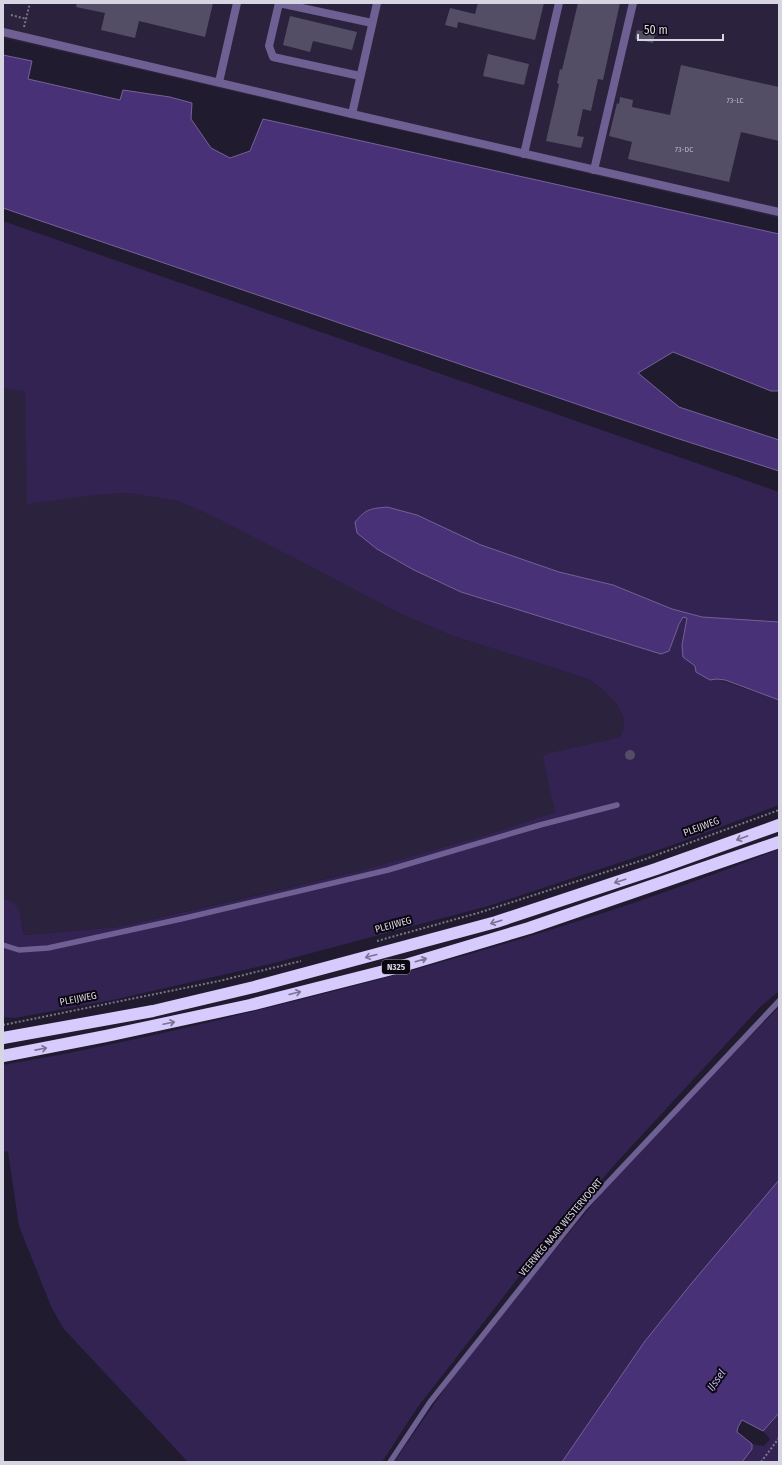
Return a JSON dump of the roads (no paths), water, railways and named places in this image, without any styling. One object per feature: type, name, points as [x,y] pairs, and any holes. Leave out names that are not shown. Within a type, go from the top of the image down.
[{"type":"highway","name":"N325","points":[[3,1038],[153,1011],[247,989],[496,922],[656,869],[779,825]]},
{"type":"highway","name":"N325","points":[[3,1056],[243,1007],[392,968],[529,928],[779,842]]},
{"type":"street","points":[[218,82],[237,3]]},
{"type":"street","points":[[360,76],[273,57],[269,46],[279,3],[372,23]]},
{"type":"street","points":[[352,114],[377,3]]},
{"type":"street","points":[[524,154],[559,3]]},
{"type":"street","points":[[594,170],[633,3]]},
{"type":"street","points":[[3,32],[779,212]]},
{"type":"lane","points":[[3,945],[19,950],[48,948],[182,919],[388,870],[540,825],[617,805]]},
{"type":"lane","name":"VEERWEG NAAR WESTERVOORT","points":[[390,1462],[430,1402],[584,1208],[779,1002]]},
{"type":"water","points":[[3,55],[32,61],[28,79],[120,100],[123,90],[170,97],[192,103],[191,119],[211,148],[230,158],[250,151],[263,119],[779,234],[779,391],[771,391],[673,352],[638,373],[679,407],[779,440],[779,471],[676,438],[3,208]]},
{"type":"water","points":[[387,507],[417,515],[481,545],[559,572],[613,585],[672,609],[702,617],[779,622],[779,700],[725,680],[710,680],[696,672],[695,666],[683,657],[682,645],[687,618],[683,617],[679,624],[669,651],[661,654],[461,592],[414,570],[377,549],[357,533],[355,522],[363,514],[369,510]]},
{"type":"water","name":"IJssel","points":[[779,1180],[779,1413],[763,1431],[742,1420],[737,1432],[752,1444],[752,1449],[742,1462],[562,1462],[645,1341]]}]
